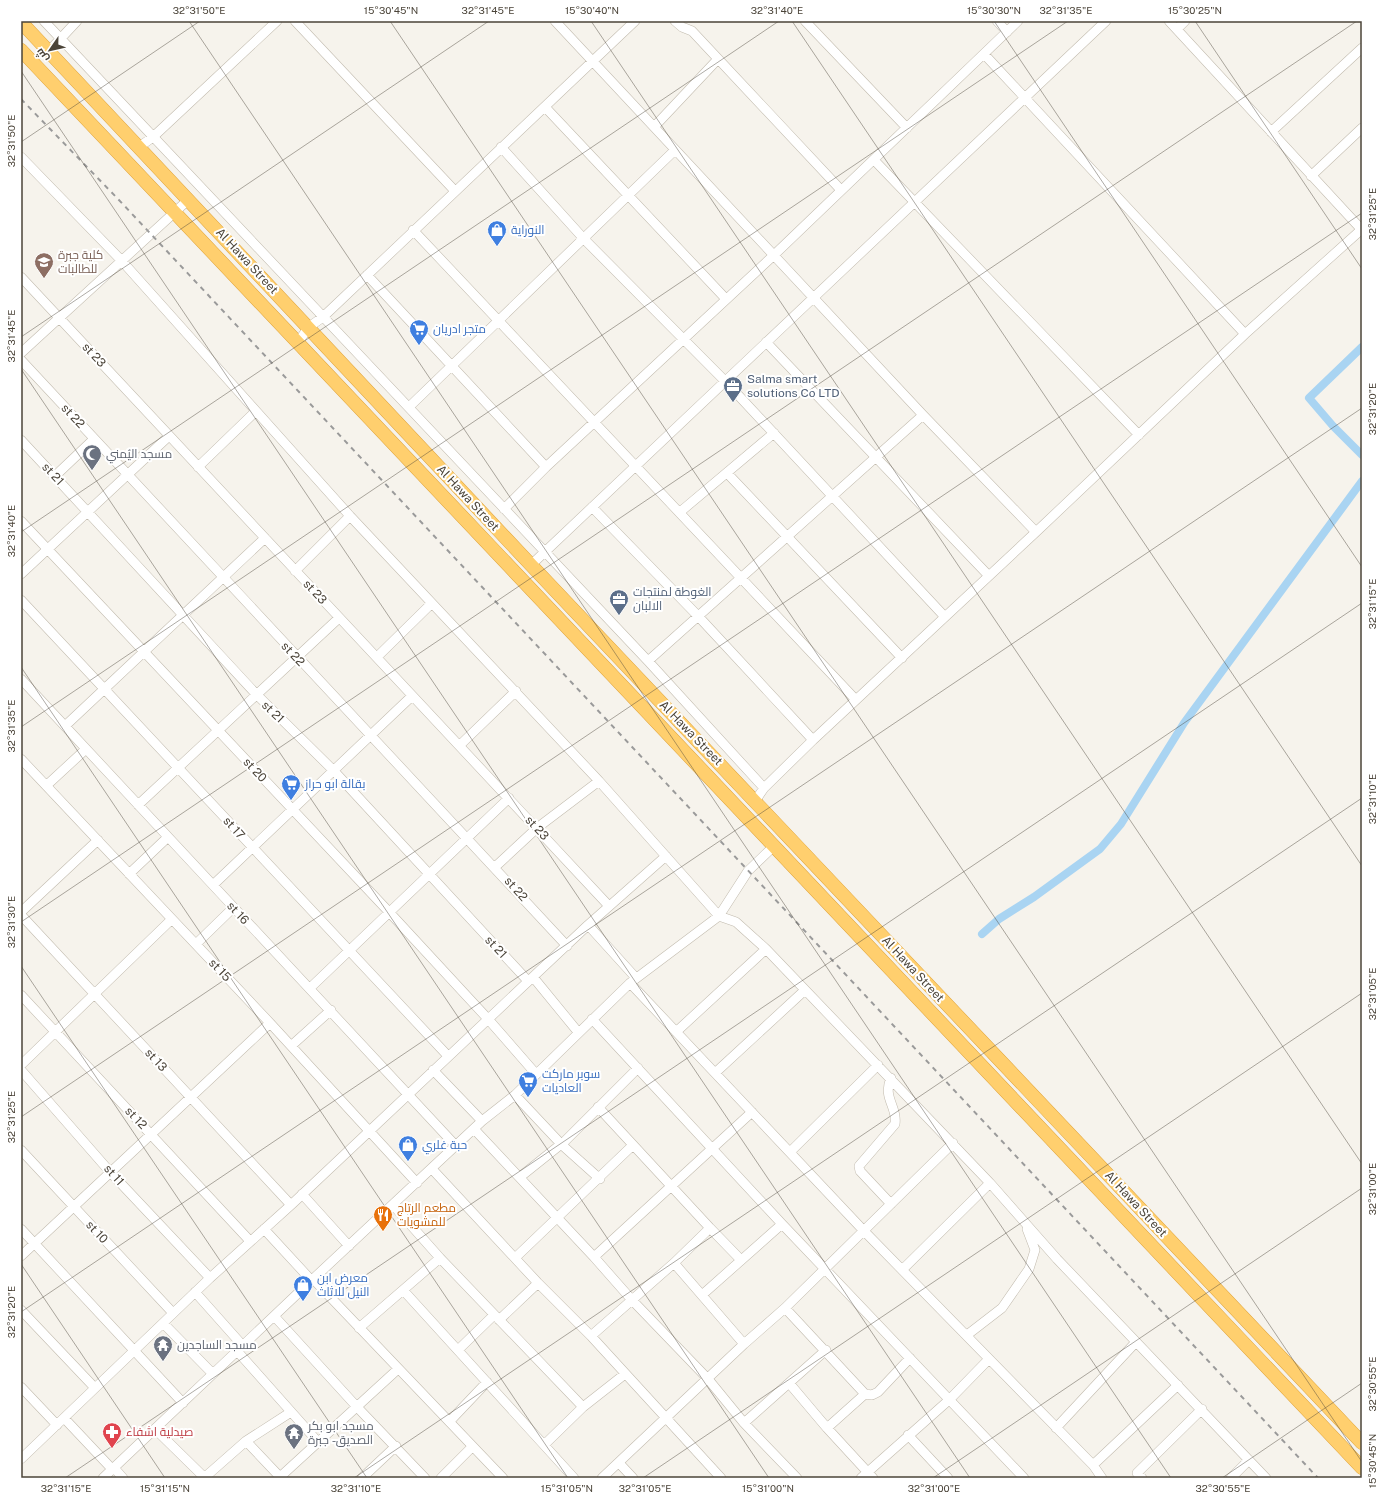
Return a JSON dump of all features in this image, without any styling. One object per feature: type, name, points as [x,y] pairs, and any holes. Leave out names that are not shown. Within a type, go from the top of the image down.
[{"type":"highway","name":"Al Hawa Street","points":[[21,22],[309,327],[530,565],[1362,1443]]},
{"type":"highway","name":"Al Hawa Street","points":[[21,50],[1362,1468]]},
{"type":"street","points":[[44,21],[648,661],[764,788]]},
{"type":"street","points":[[49,51],[78,21]]},
{"type":"street","points":[[139,147],[153,137],[277,21]]},
{"type":"street","points":[[295,21],[454,191]]},
{"type":"street","points":[[555,21],[923,415],[1036,532]]},
{"type":"street","points":[[298,342],[309,327],[323,317],[454,191],[635,21]]},
{"type":"street","points":[[675,21],[682,27],[692,31],[841,190]]},
{"type":"street","points":[[805,21],[906,128]]},
{"type":"street","points":[[997,21],[1007,32]]},
{"type":"street","points":[[504,509],[546,467],[774,255],[1018,21]]},
{"type":"street","points":[[530,565],[1106,21]]},
{"type":"street","points":[[755,801],[764,788],[813,740],[946,617],[1246,334],[1362,229],[1169,21]]},
{"type":"street","points":[[1177,29],[1185,21]]},
{"type":"street","points":[[1271,132],[1362,48]]},
{"type":"street","points":[[984,54],[1246,334]]},
{"type":"street","points":[[654,127],[718,59]]},
{"type":"street","points":[[544,106],[726,300]]},
{"type":"street","points":[[1312,176],[1362,128]]},
{"type":"street","points":[[501,147],[584,238],[684,338],[946,617]]},
{"type":"street","points":[[409,407],[675,150]]},
{"type":"street","points":[[21,157],[121,260],[350,516],[431,604],[516,691],[599,781],[719,916],[736,922],[766,949],[953,1143],[1136,1342],[1202,1409],[1266,1478]]},
{"type":"street","points":[[874,160],[1139,435]]},
{"type":"street","points":[[21,353],[173,212],[188,200]]},
{"type":"street","points":[[413,230],[856,700]]},
{"type":"street","points":[[367,275],[546,467]]},
{"type":"street","name":"st 23","points":[[21,276],[264,538],[610,906]]},
{"type":"street","points":[[766,342],[989,576]]},
{"type":"street","name":"st 22","points":[[21,360],[222,578],[495,867],[567,946]]},
{"type":"street","points":[[198,467],[256,410]]},
{"type":"street","points":[[648,661],[923,415]]},
{"type":"street","points":[[680,512],[774,433]]},
{"type":"street","points":[[21,574],[46,549],[169,436]]},
{"type":"street","points":[[55,476],[94,438]]},
{"type":"street","name":"st 21","points":[[21,440],[256,694],[334,771],[429,875],[531,979],[578,1032]]},
{"type":"street","points":[[727,473],[902,658]]},
{"type":"street","points":[[592,507],[698,616],[813,740]]},
{"type":"street","points":[[295,571],[350,516]]},
{"type":"street","name":"st 20","points":[[21,521],[390,913],[488,1019],[536,1074]]},
{"type":"street","points":[[65,726],[264,538]]},
{"type":"street","name":"st 17","points":[[21,600],[448,1056]]},
{"type":"street","points":[[377,657],[431,604]]},
{"type":"street","points":[[138,805],[339,618]]},
{"type":"street","name":"st 16","points":[[21,679],[331,1010],[456,1146]]},
{"type":"street","points":[[460,745],[516,691]]},
{"type":"street","points":[[213,885],[412,696]]},
{"type":"street","points":[[47,785],[86,748]]},
{"type":"street","name":"st 15","points":[[22,763],[47,785],[292,1046],[417,1183]]},
{"type":"street","points":[[495,867],[537,828],[599,781]]},
{"type":"street","points":[[310,988],[351,951],[509,798]]},
{"type":"street","points":[[129,874],[168,837]]},
{"type":"street","points":[[21,912],[98,840]]},
{"type":"street","points":[[103,1478],[482,1121],[515,1095],[592,1018],[633,980],[719,916],[748,871],[774,846]]},
{"type":"street","points":[[21,1459],[195,1292],[291,1205],[588,925],[666,856]]},
{"type":"street","points":[[196,944],[234,908]]},
{"type":"street","name":"st 13","points":[[21,915],[291,1205]]},
{"type":"street","points":[[21,1065],[172,919]]},
{"type":"street","points":[[588,925],[676,1032],[715,1074],[791,1151],[864,1231],[1092,1465],[1102,1478]]},
{"type":"street","points":[[676,1032],[766,949]]},
{"type":"street","points":[[715,1074],[805,990]]},
{"type":"street","name":"st 12","points":[[21,995],[250,1241]]},
{"type":"street","points":[[292,1046],[331,1010]]},
{"type":"street","points":[[592,1018],[714,1148],[782,1224],[1024,1478]]},
{"type":"street","points":[[21,1256],[111,1173],[190,1096],[270,1023]]},
{"type":"street","points":[[791,1151],[878,1065]]},
{"type":"street","points":[[520,1177],[561,1143],[638,1068]]},
{"type":"street","name":"st 11","points":[[21,1070],[111,1173],[210,1278]]},
{"type":"street","points":[[434,1070],[482,1121]]},
{"type":"street","points":[[891,1078],[887,1091],[895,1116],[895,1124],[859,1166],[860,1171],[891,1204]]},
{"type":"street","points":[[515,1095],[561,1143],[600,1179]]},
{"type":"street","points":[[598,1107],[741,1260]]},
{"type":"street","points":[[594,1257],[752,1112]]},
{"type":"street","points":[[474,1129],[594,1257],[631,1300],[708,1379],[744,1423],[797,1478]]},
{"type":"street","points":[[602,1478],[744,1344],[785,1308],[953,1143]]},
{"type":"street","points":[[515,1258],[600,1179],[633,1145]]},
{"type":"street","name":"st 10","points":[[21,1150],[173,1313]]},
{"type":"street","points":[[432,1169],[538,1283],[591,1336],[720,1478]]},
{"type":"street","points":[[902,1270],[990,1183]]},
{"type":"street","points":[[302,1194],[349,1246]]},
{"type":"street","points":[[393,1205],[440,1258],[583,1408]]},
{"type":"street","points":[[967,1335],[1002,1308],[1029,1270],[1035,1250],[1024,1220]]},
{"type":"street","points":[[702,1295],[782,1224]]},
{"type":"street","points":[[591,1336],[674,1263],[710,1228]]},
{"type":"street","points":[[21,1229],[183,1403]]},
{"type":"street","points":[[264,1229],[450,1421],[472,1447],[502,1478]]},
{"type":"street","points":[[359,1328],[440,1258]]},
{"type":"street","points":[[674,1263],[744,1344]]},
{"type":"street","points":[[458,1350],[538,1283]]},
{"type":"street","points":[[403,1290],[574,1478]]},
{"type":"street","points":[[195,1292],[291,1412],[318,1442]]},
{"type":"street","points":[[785,1308],[866,1394]]},
{"type":"street","points":[[21,1310],[95,1388]]},
{"type":"street","points":[[274,1317],[425,1478]]},
{"type":"street","points":[[163,1323],[213,1374]]},
{"type":"street","points":[[1056,1428],[1136,1342]]},
{"type":"street","points":[[744,1423],[826,1350]]},
{"type":"street","points":[[827,1428],[866,1394],[878,1392],[910,1358]]},
{"type":"street","points":[[789,1383],[867,1476],[908,1435],[949,1400],[989,1359]]},
{"type":"street","points":[[246,1441],[280,1477],[398,1369]]},
{"type":"street","points":[[544,1445],[583,1408],[625,1374]]},
{"type":"street","points":[[450,1421],[487,1382]]},
{"type":"street","points":[[1092,1465],[1178,1385]]},
{"type":"street","points":[[21,1387],[56,1425]]},
{"type":"street","points":[[1142,1478],[1137,1473],[1202,1409]]},
{"type":"street","points":[[155,1429],[204,1478],[246,1441],[291,1412]]},
{"type":"street","points":[[64,1418],[123,1478]]},
{"type":"street","points":[[908,1435],[948,1478]]},
{"type":"street","points":[[362,1478],[396,1446]]},
{"type":"street","points":[[441,1478],[472,1447]]},
{"type":"street","points":[[1231,1478],[1249,1460]]},
{"type":"street","points":[[619,1463],[633,1478]]},
{"type":"waterway","points":[[1362,347],[1309,398],[1333,426],[1362,455]]},
{"type":"waterway","points":[[982,934],[999,919],[1034,897],[1100,849],[1121,824],[1184,723],[1362,481]]},
{"type":"railway","points":[[21,99],[118,199],[1318,1478]]},
{"type":"place","name":"النوراية","points":[[497,247]]},
{"type":"place","name":"كلية جبرة للطالبات","points":[[44,279]]},
{"type":"place","name":"متجر ادريان","points":[[419,346]]},
{"type":"place","name":"Salma smart solutions Co LTD","points":[[733,403]]},
{"type":"place","name":"مسجد اليُمني","points":[[92,471]]},
{"type":"place","name":"الغوطة لمنتجات الالبان","points":[[619,616]]},
{"type":"place","name":"بقالة ابو حراز","points":[[291,801]]},
{"type":"place","name":"سوبر ماركت العاديات","points":[[528,1098]]},
{"type":"place","name":"حبة غلري","points":[[408,1162]]},
{"type":"place","name":"مطعم الرتاج للمشويات","points":[[383,1232]]},
{"type":"place","name":"معرض ابن النيل للاثاث","points":[[303,1302]]},
{"type":"place","name":"مسجد الساجدين","points":[[163,1362]]},
{"type":"place","name":"صيدلية اشفاء","points":[[112,1449]]},
{"type":"place","name":"مسجد ابو بكر الصديق - جبرة","points":[[294,1450]]}]
